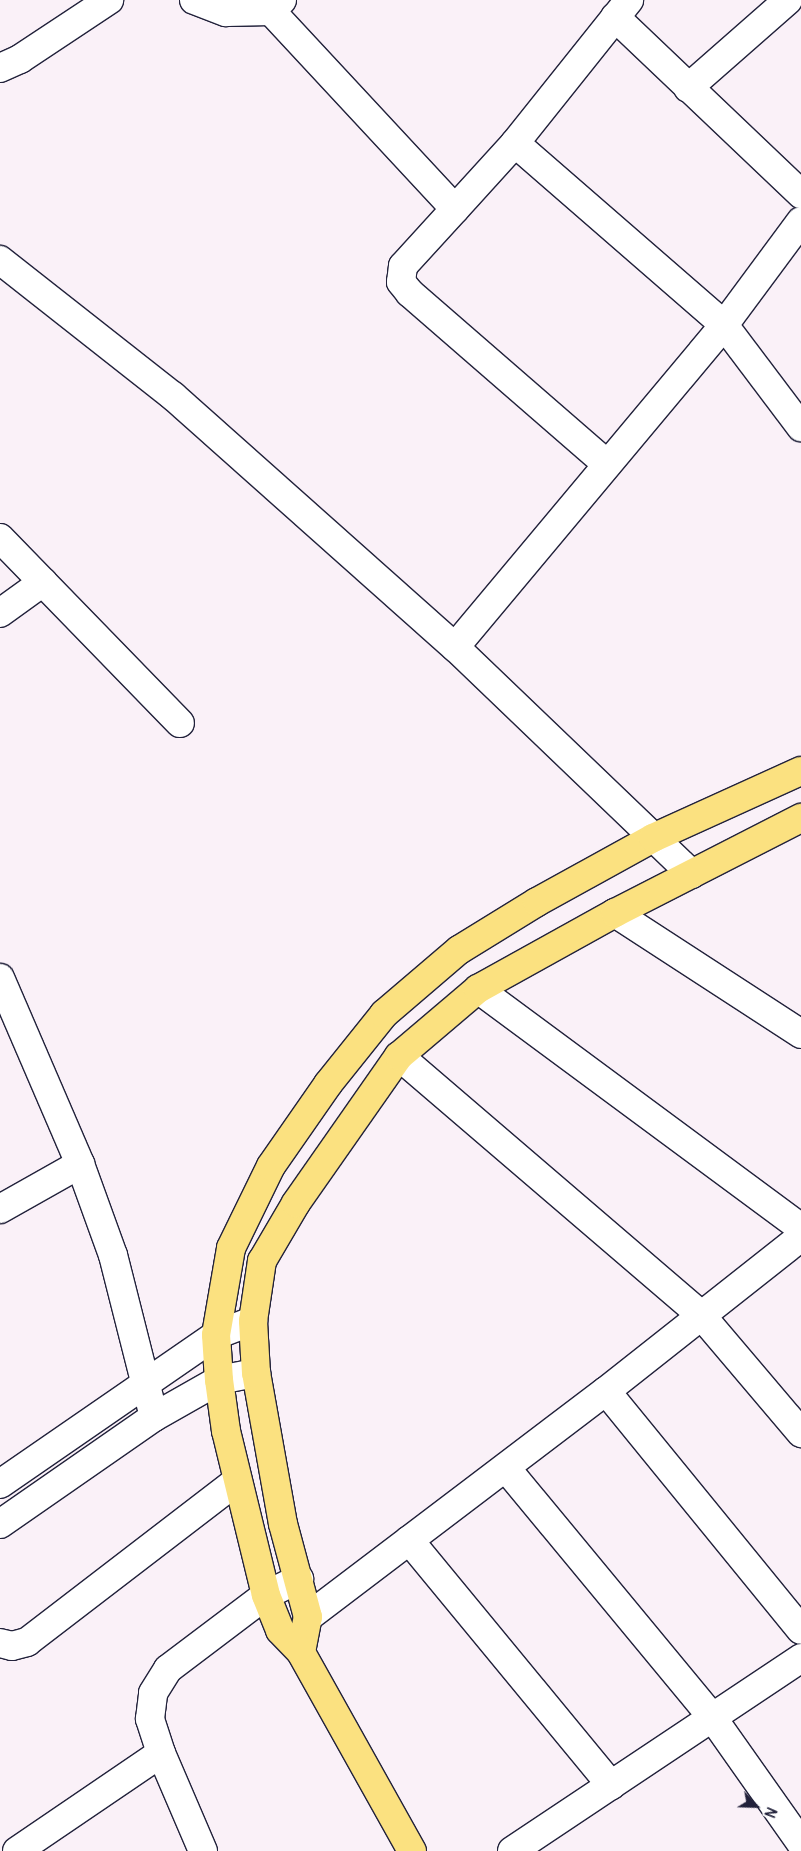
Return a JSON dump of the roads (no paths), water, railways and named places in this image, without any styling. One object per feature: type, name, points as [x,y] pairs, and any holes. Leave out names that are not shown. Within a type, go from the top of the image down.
[{"type":"main road","points":[[412,1851],[300,1652],[280,1630],[266,1595],[226,1430],[220,1380],[216,1335],[231,1248],[272,1166],[328,1084],[384,1014],[460,950],[537,902],[654,838],[801,771]]},
{"type":"main road","points":[[300,1652],[308,1617],[299,1579],[282,1524],[256,1373],[253,1321],[262,1261],[296,1204],[399,1056],[478,989],[616,913],[801,818]]},
{"type":"street","points":[[0,68],[20,59],[109,0]]},
{"type":"street","points":[[194,0],[226,12],[276,6],[455,209]]},
{"type":"street","points":[[688,88],[788,0]]},
{"type":"street","points":[[607,464],[410,293],[401,282],[403,266],[515,143],[622,5],[688,88],[801,194]]},
{"type":"street","points":[[515,143],[724,325],[801,427]]},
{"type":"street","points":[[454,647],[724,325],[801,221]]},
{"type":"street","points":[[0,260],[173,396],[454,647],[692,874]]},
{"type":"street","points":[[0,538],[180,723]]},
{"type":"street","points":[[0,613],[43,582]]},
{"type":"street","points":[[616,913],[801,1034]]},
{"type":"street","points":[[0,978],[80,1164],[113,1255],[154,1417]]},
{"type":"street","points":[[478,989],[801,1228]]},
{"type":"street","points":[[399,1056],[700,1315],[801,1433]]},
{"type":"street","points":[[0,1209],[80,1164]]},
{"type":"street","points":[[308,1617],[606,1391],[801,1236]]},
{"type":"street","points":[[0,1484],[216,1335],[253,1321]]},
{"type":"street","points":[[0,1524],[154,1417],[220,1380],[256,1373]]},
{"type":"street","points":[[606,1391],[801,1630]]},
{"type":"street","points":[[506,1468],[712,1718],[801,1844]]},
{"type":"street","points":[[0,1643],[12,1646],[27,1642],[237,1481]]},
{"type":"street","points":[[409,1540],[611,1785]]},
{"type":"street","points":[[203,1851],[161,1753],[150,1719],[153,1694],[168,1669],[266,1595],[299,1579]]},
{"type":"street","points":[[512,1851],[801,1658]]},
{"type":"street","points":[[17,1851],[161,1753]]}]
